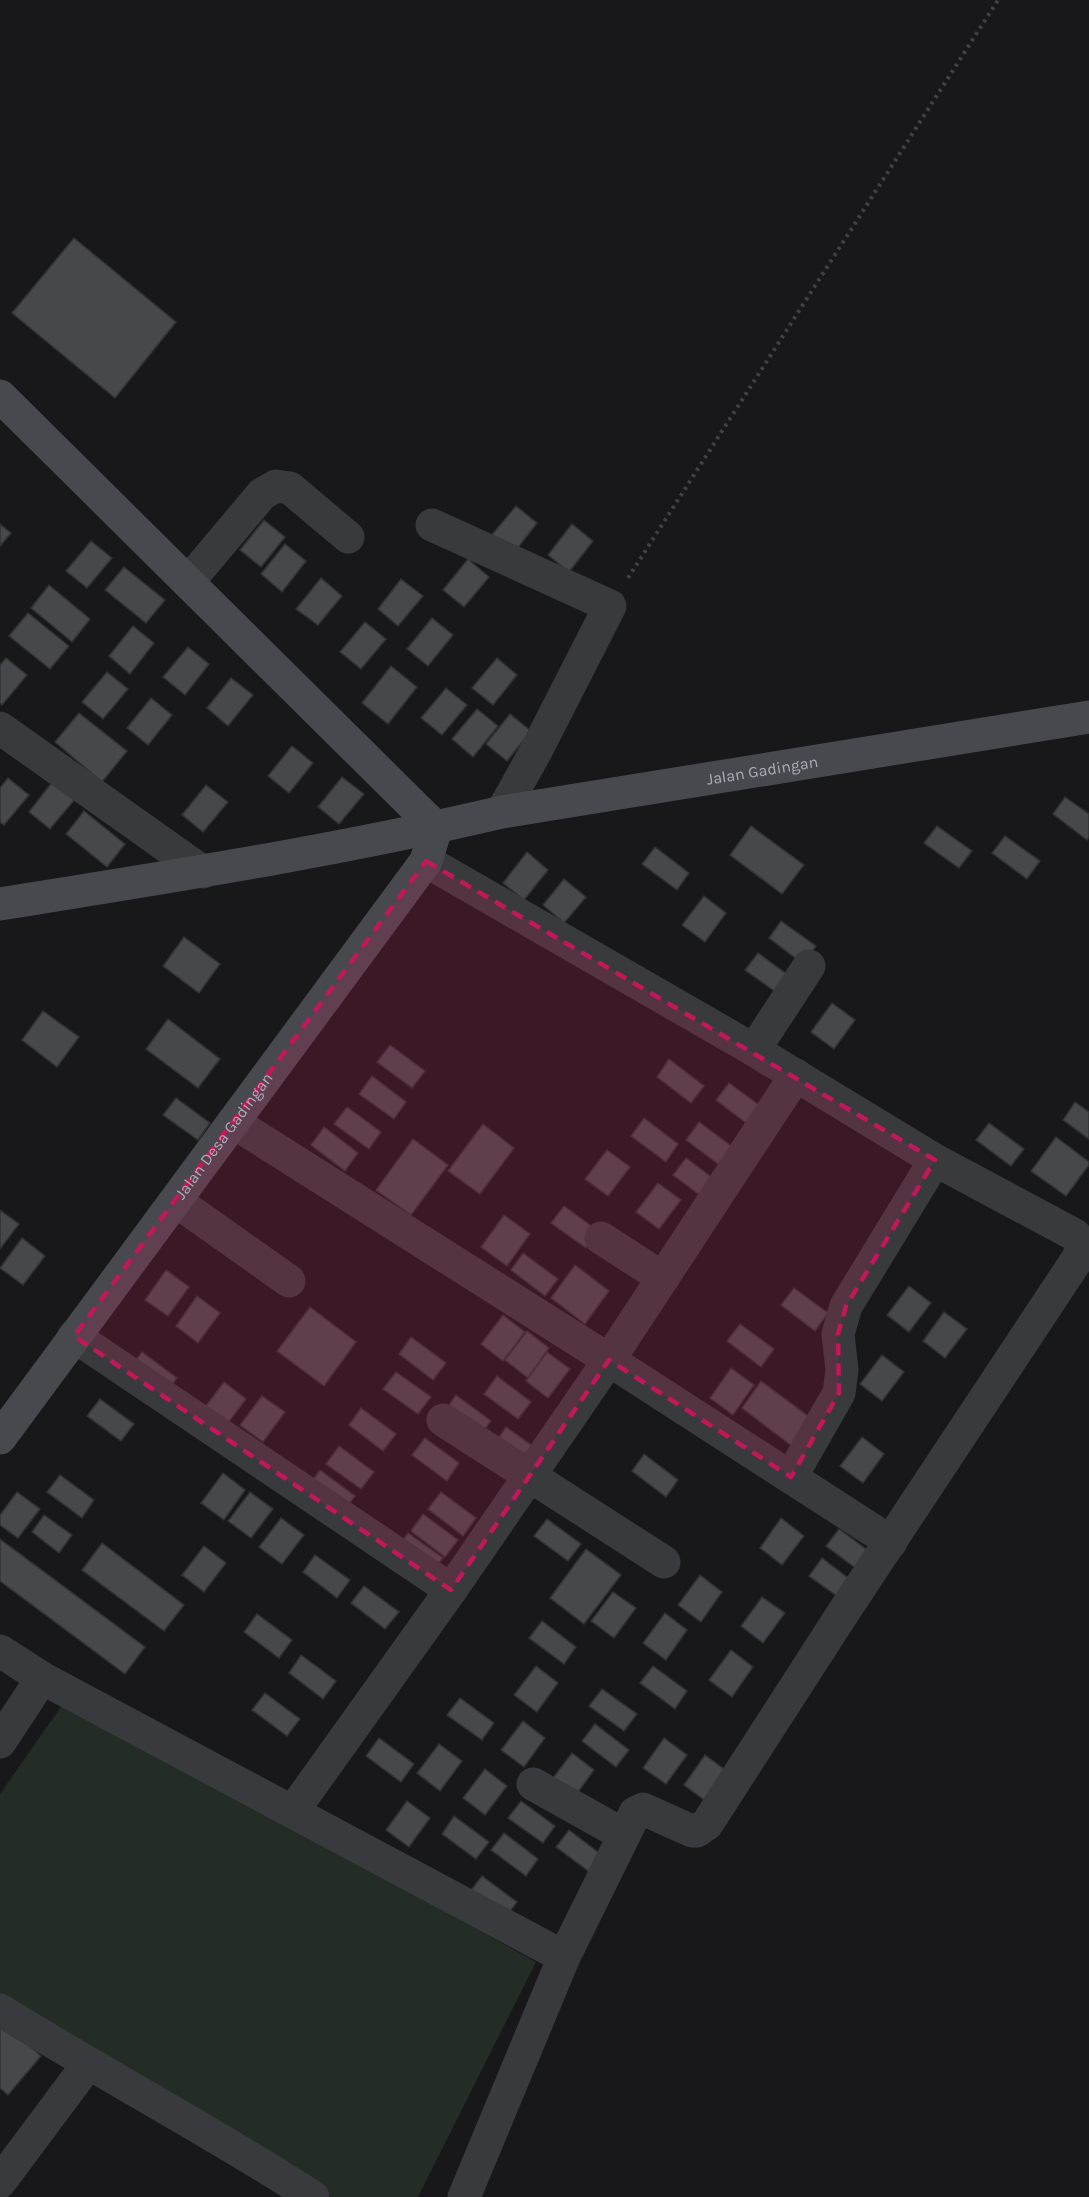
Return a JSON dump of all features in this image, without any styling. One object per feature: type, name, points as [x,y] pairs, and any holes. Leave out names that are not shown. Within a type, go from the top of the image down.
[{"type":"street","points":[[0,396],[436,828]]},
{"type":"street","points":[[188,582],[261,494],[276,486],[290,488],[348,537]]},
{"type":"street","points":[[432,525],[610,606],[502,812]]},
{"type":"street","name":"Jalan Gadingan","points":[[0,904],[203,872],[436,828],[502,812],[1089,717]]},
{"type":"street","points":[[0,728],[203,872]]},
{"type":"street","name":"Jalan Desa Gadingan","points":[[0,1438],[426,861],[436,828]]},
{"type":"street","points":[[426,861],[754,1050],[935,1160],[1075,1235],[1080,1240],[1082,1252],[707,1824],[697,1831],[692,1831],[643,1809],[635,1813],[564,1957],[464,2197]]},
{"type":"street","points":[[754,1050],[809,966]]},
{"type":"street","points":[[294,1811],[451,1590],[609,1360],[796,1075]]},
{"type":"street","points":[[233,1122],[891,1542]]},
{"type":"street","points":[[791,1477],[839,1393],[842,1370],[838,1334],[846,1306],[935,1160]]},
{"type":"street","points":[[176,1201],[289,1281]]},
{"type":"street","points":[[601,1238],[663,1278]]},
{"type":"street","points":[[74,1336],[451,1590]]},
{"type":"street","points":[[443,1420],[664,1562]]},
{"type":"street","points":[[0,1651],[42,1678],[564,1957]]},
{"type":"street","points":[[0,1742],[42,1678]]},
{"type":"street","points":[[533,1784],[624,1835]]},
{"type":"street","points":[[0,2010],[88,2064],[271,2186],[313,2197]]},
{"type":"street","points":[[0,2182],[88,2064]]},
{"type":"path","points":[[610,606],[998,0]]},
{"type":"highlighted area","points":[[426,861],[935,1160],[846,1306],[838,1334],[839,1393],[791,1477],[609,1360],[451,1590],[74,1336]]},
{"type":"shaded area","points":[[65,1701],[536,1962],[418,2197],[332,2197],[0,1996],[0,1794]]},
{"type":"building","points":[[74,238],[176,322],[115,398],[12,313]]},
{"type":"building","points":[[516,506],[537,523],[513,554],[491,536]]},
{"type":"building","points":[[264,520],[285,537],[261,567],[240,550]]},
{"type":"building","points":[[0,524],[11,533],[0,546]]},
{"type":"building","points":[[572,524],[593,541],[569,572],[548,555]]},
{"type":"building","points":[[91,541],[112,558],[87,588],[66,571]]},
{"type":"building","points":[[285,544],[306,561],[282,592],[261,574]]},
{"type":"building","points":[[468,559],[489,577],[464,607],[443,590]]},
{"type":"building","points":[[124,567],[165,600],[146,623],[105,590]]},
{"type":"building","points":[[321,578],[342,596],[318,625],[296,609]]},
{"type":"building","points":[[401,579],[423,596],[398,626],[378,609]]},
{"type":"building","points":[[49,585],[90,619],[72,642],[31,608]]},
{"type":"building","points":[[28,613],[69,646],[50,669],[9,636]]},
{"type":"building","points":[[432,618],[453,635],[428,666],[407,649]]},
{"type":"building","points":[[365,622],[386,639],[361,669],[340,652]]},
{"type":"building","points":[[133,626],[154,643],[130,674],[109,656]]},
{"type":"building","points":[[188,647],[209,664],[185,695],[163,677]]},
{"type":"building","points":[[6,658],[27,675],[2,705],[0,703],[0,665]]},
{"type":"building","points":[[497,658],[517,675],[493,705],[472,688]]},
{"type":"building","points":[[391,666],[417,687],[388,724],[362,703]]},
{"type":"building","points":[[107,672],[128,689],[103,719],[82,702]]},
{"type":"building","points":[[231,678],[253,695],[228,726],[207,708]]},
{"type":"building","points":[[446,688],[467,705],[442,735],[421,718]]},
{"type":"building","points":[[151,698],[172,715],[148,745],[127,728]]},
{"type":"building","points":[[477,709],[498,726],[473,757],[452,739]]},
{"type":"building","points":[[79,713],[127,751],[102,782],[55,742]]},
{"type":"building","points":[[510,714],[531,731],[507,761],[486,744]]},
{"type":"building","points":[[292,746],[313,763],[289,793],[268,776]]},
{"type":"building","points":[[342,777],[364,794],[339,824],[318,807]]},
{"type":"building","points":[[8,778],[29,795],[4,825],[0,822],[0,788]]},
{"type":"building","points":[[53,781],[75,799],[50,829],[29,812]]},
{"type":"building","points":[[206,785],[228,802],[203,832],[182,815]]},
{"type":"building","points":[[1065,797],[1089,814],[1087,840],[1053,814]]},
{"type":"building","points":[[84,811],[125,844],[107,867],[66,834]]},
{"type":"building","points":[[751,826],[804,865],[782,894],[730,855]]},
{"type":"building","points":[[937,826],[972,851],[959,868],[924,843]]},
{"type":"building","points":[[1005,836],[1040,861],[1027,879],[992,853]]},
{"type":"building","points":[[655,847],[689,873],[677,890],[642,864]]},
{"type":"building","points":[[527,852],[548,870],[524,900],[503,883]]},
{"type":"building","points":[[564,879],[586,897],[564,923],[543,905]]},
{"type":"building","points":[[704,896],[726,913],[705,942],[682,925]]},
{"type":"building","points":[[781,921],[816,946],[803,964],[769,938]]},
{"type":"building","points":[[184,937],[220,964],[199,993],[163,966]]},
{"type":"building","points":[[758,953],[792,978],[780,995],[745,970]]},
{"type":"building","points":[[832,1003],[855,1020],[834,1049],[811,1032]]},
{"type":"building","points":[[43,1011],[79,1037],[57,1067],[22,1040]]},
{"type":"building","points":[[168,1019],[220,1059],[198,1088],[146,1049]]},
{"type":"building","points":[[390,1045],[425,1071],[412,1088],[377,1062]]},
{"type":"building","points":[[669,1059],[704,1086],[691,1103],[657,1077]]},
{"type":"building","points":[[372,1076],[406,1102],[394,1119],[359,1094]]},
{"type":"building","points":[[729,1083],[763,1108],[750,1126],[716,1100]]},
{"type":"building","points":[[176,1098],[210,1123],[198,1140],[163,1115]]},
{"type":"building","points":[[1075,1102],[1089,1112],[1089,1139],[1063,1120]]},
{"type":"building","points":[[347,1107],[381,1132],[369,1149],[334,1124]]},
{"type":"building","points":[[644,1118],[678,1144],[666,1162],[631,1136]]},
{"type":"building","points":[[699,1122],[734,1148],[721,1166],[686,1140]]},
{"type":"building","points":[[989,1123],[1024,1149],[1011,1166],[976,1140]]},
{"type":"building","points":[[483,1124],[514,1148],[480,1194],[448,1171]]},
{"type":"building","points":[[324,1127],[358,1153],[345,1171],[311,1145]]},
{"type":"building","points":[[1056,1137],[1089,1162],[1066,1196],[1031,1171]]},
{"type":"building","points":[[413,1139],[448,1165],[411,1215],[376,1190]]},
{"type":"building","points":[[607,1150],[630,1167],[608,1196],[585,1179]]},
{"type":"building","points":[[686,1158],[721,1184],[708,1201],[673,1175]]},
{"type":"building","points":[[658,1183],[681,1200],[659,1229],[636,1212]]},
{"type":"building","points":[[564,1206],[598,1231],[586,1248],[551,1223]]},
{"type":"building","points":[[0,1210],[19,1224],[0,1249]]},
{"type":"building","points":[[504,1215],[530,1234],[507,1266],[481,1247]]},
{"type":"building","points":[[22,1238],[45,1256],[23,1285],[0,1268]]},
{"type":"building","points":[[523,1253],[558,1279],[545,1296],[511,1270]]},
{"type":"building","points":[[575,1265],[609,1291],[585,1324],[551,1298]]},
{"type":"building","points":[[166,1270],[189,1287],[168,1316],[145,1300]]},
{"type":"building","points":[[909,1286],[931,1303],[909,1332],[887,1315]]},
{"type":"building","points":[[794,1288],[828,1313],[815,1331],[781,1305]]},
{"type":"building","points":[[197,1296],[220,1313],[198,1343],[176,1326]]},
{"type":"building","points":[[310,1307],[356,1342],[324,1386],[277,1351]]},
{"type":"building","points":[[944,1312],[967,1329],[945,1358],[923,1341]]},
{"type":"building","points":[[503,1315],[525,1332],[503,1361],[481,1344]]},
{"type":"building","points":[[740,1324],[774,1349],[761,1367],[727,1341]]},
{"type":"building","points":[[527,1331],[549,1348],[528,1378],[505,1360]]},
{"type":"building","points":[[411,1337],[446,1363],[433,1380],[399,1354]]},
{"type":"building","points":[[142,1352],[177,1378],[164,1395],[129,1369]]},
{"type":"building","points":[[547,1352],[570,1369],[548,1398],[526,1381]]},
{"type":"building","points":[[882,1355],[904,1372],[882,1401],[860,1384]]},
{"type":"building","points":[[731,1368],[754,1385],[733,1415],[710,1398]]},
{"type":"building","points":[[396,1372],[431,1397],[418,1414],[383,1389]]},
{"type":"building","points":[[497,1376],[531,1402],[518,1419],[484,1394]]},
{"type":"building","points":[[761,1381],[816,1422],[796,1449],[742,1408]]},
{"type":"building","points":[[224,1382],[246,1399],[224,1428],[202,1411]]},
{"type":"building","points":[[456,1395],[491,1421],[478,1438],[444,1412]]},
{"type":"building","points":[[262,1396],[285,1412],[263,1442],[240,1425]]},
{"type":"building","points":[[100,1399],[134,1424],[121,1441],[87,1416]]},
{"type":"building","points":[[361,1408],[396,1434],[383,1451],[349,1425]]},
{"type":"building","points":[[506,1427],[541,1452],[528,1469],[494,1444]]},
{"type":"building","points":[[862,1437],[884,1454],[863,1483],[840,1466]]},
{"type":"building","points":[[425,1438],[459,1463],[447,1481],[412,1455]]},
{"type":"building","points":[[339,1446],[374,1472],[361,1489],[326,1464]]},
{"type":"building","points":[[644,1454],[678,1480],[666,1497],[632,1471]]},
{"type":"building","points":[[320,1470],[355,1496],[342,1513],[308,1487]]},
{"type":"building","points":[[223,1473],[245,1490],[224,1520],[201,1503]]},
{"type":"building","points":[[60,1475],[94,1500],[82,1518],[47,1492]]},
{"type":"building","points":[[17,1492],[40,1509],[18,1538],[0,1525],[0,1515]]},
{"type":"building","points":[[250,1492],[273,1509],[251,1538],[228,1521]]},
{"type":"building","points":[[441,1492],[476,1518],[463,1536],[428,1509]]},
{"type":"building","points":[[423,1514],[458,1540],[445,1557],[411,1531]]},
{"type":"building","points":[[44,1515],[72,1535],[59,1553],[32,1532]]},
{"type":"building","points":[[281,1518],[304,1535],[282,1564],[259,1547]]},
{"type":"building","points":[[781,1518],[804,1536],[782,1565],[760,1548]]},
{"type":"building","points":[[547,1519],[581,1544],[568,1561],[534,1536]]},
{"type":"building","points":[[839,1529],[874,1555],[861,1572],[826,1546]]},
{"type":"building","points":[[408,1533],[443,1558],[430,1575],[396,1550]]},
{"type":"building","points":[[0,1539],[145,1647],[125,1674],[0,1581]]},
{"type":"building","points":[[102,1543],[184,1605],[164,1631],[82,1570]]},
{"type":"building","points":[[204,1546],[226,1563],[204,1592],[182,1575]]},
{"type":"building","points":[[586,1549],[621,1575],[584,1624],[550,1598]]},
{"type":"building","points":[[315,1555],[350,1580],[337,1598],[303,1572]]},
{"type":"building","points":[[822,1558],[856,1584],[844,1601],[809,1576]]},
{"type":"building","points":[[700,1575],[722,1592],[701,1622],[678,1605]]},
{"type":"building","points":[[364,1586],[399,1612],[385,1629],[351,1603]]},
{"type":"building","points":[[613,1592],[636,1608],[614,1638],[591,1621]]},
{"type":"building","points":[[762,1597],[785,1613],[763,1643],[741,1626]]},
{"type":"building","points":[[665,1613],[687,1630],[666,1660],[643,1643]]},
{"type":"building","points":[[257,1614],[292,1640],[279,1658],[244,1632]]},
{"type":"building","points":[[542,1621],[576,1647],[564,1664],[529,1638]]},
{"type":"building","points":[[731,1650],[753,1667],[732,1697],[709,1680]]},
{"type":"building","points":[[301,1655],[336,1681],[323,1699],[289,1673]]},
{"type":"building","points":[[536,1666],[558,1683],[537,1712],[514,1695]]},
{"type":"building","points":[[653,1666],[687,1691],[675,1709],[640,1683]]},
{"type":"building","points":[[602,1689],[637,1714],[624,1731],[589,1706]]},
{"type":"building","points":[[265,1693],[300,1719],[287,1736],[252,1710]]},
{"type":"building","points":[[460,1698],[494,1723],[482,1740],[447,1715]]},
{"type":"building","points":[[523,1721],[545,1738],[524,1767],[501,1750]]},
{"type":"building","points":[[595,1724],[629,1750],[616,1767],[582,1741]]},
{"type":"building","points":[[379,1738],[414,1764],[401,1782],[366,1756]]},
{"type":"building","points":[[664,1738],[687,1755],[666,1784],[643,1768]]},
{"type":"building","points":[[439,1744],[462,1761],[440,1791],[417,1773]]},
{"type":"building","points":[[572,1753],[594,1770],[573,1799],[550,1782]]},
{"type":"building","points":[[705,1755],[728,1772],[707,1802],[684,1785]]},
{"type":"building","points":[[485,1769],[507,1786],[485,1815],[463,1798]]},
{"type":"building","points":[[407,1801],[430,1818],[409,1847],[386,1830]]},
{"type":"building","points":[[521,1801],[555,1826],[543,1843],[508,1818]]},
{"type":"building","points":[[454,1816],[489,1842],[476,1859],[442,1834]]},
{"type":"building","points":[[569,1830],[603,1856],[591,1873],[556,1847]]},
{"type":"building","points":[[504,1833],[538,1859],[526,1876],[491,1850]]},
{"type":"building","points":[[482,1876],[517,1902],[504,1919],[469,1893]]},
{"type":"building","points":[[2,2022],[41,2056],[8,2095],[0,2088],[0,2024]]}]
